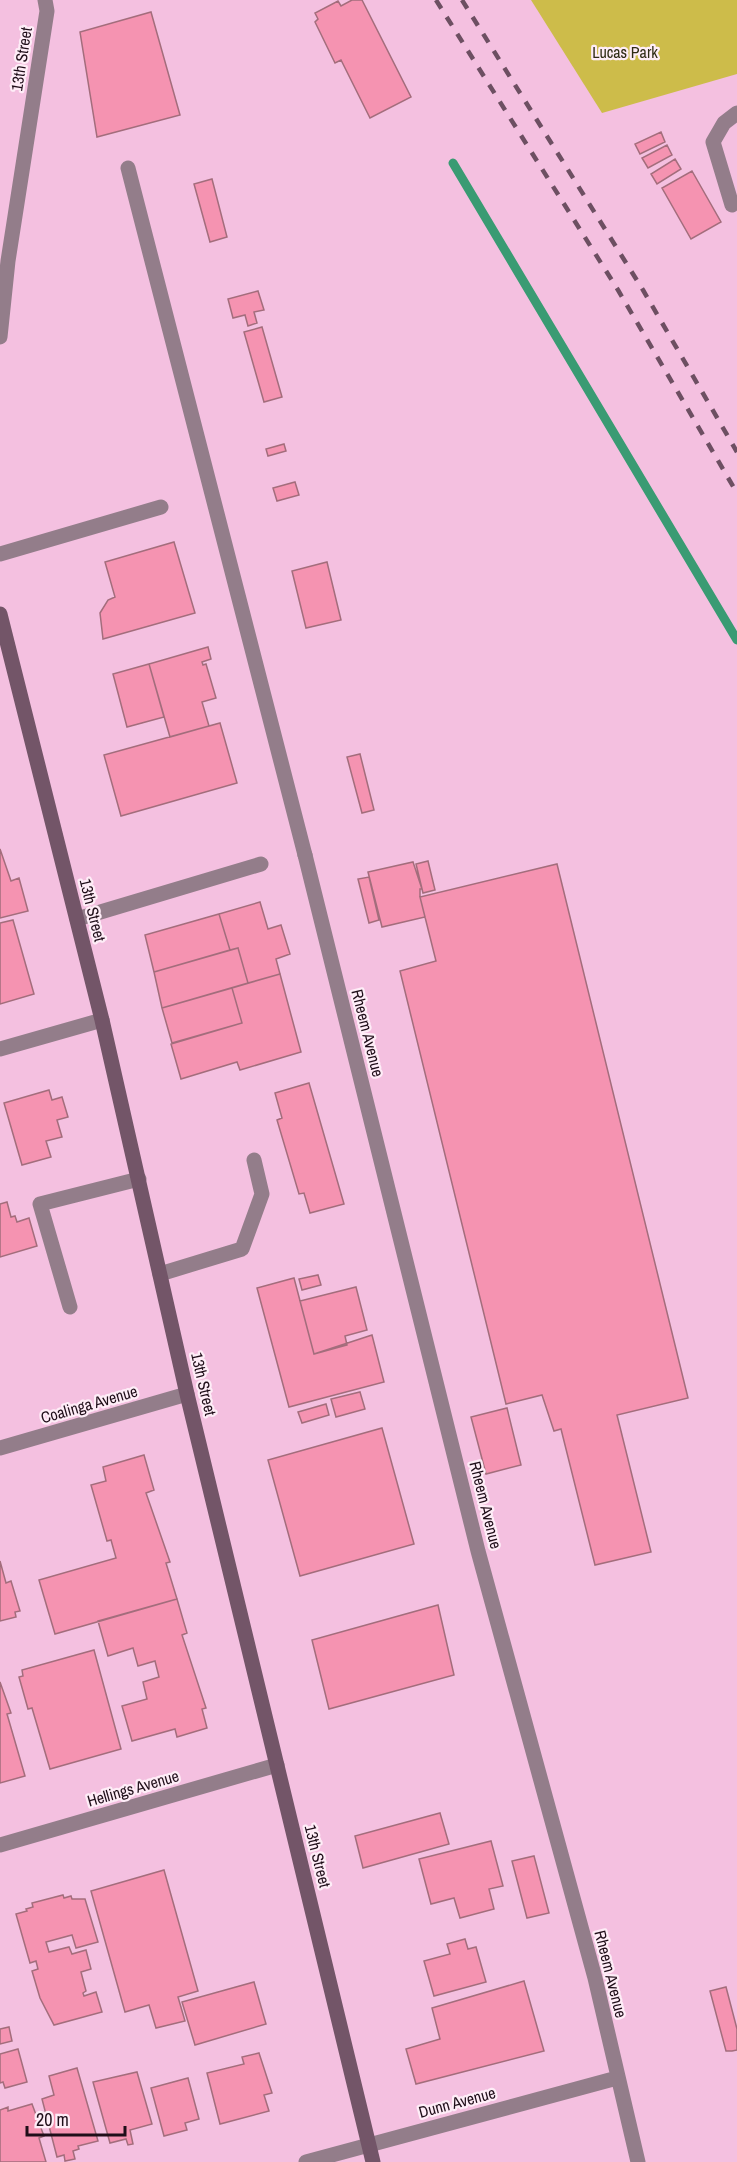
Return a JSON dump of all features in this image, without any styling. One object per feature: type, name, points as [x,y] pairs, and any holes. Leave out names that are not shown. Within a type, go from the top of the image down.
[{"type":"main road","name":"13th Street","points":[[0,614],[3,645],[102,1020],[188,1394],[373,2162]]},
{"type":"street","name":"13th Street","points":[[0,337],[8,261],[47,10],[45,0]]},
{"type":"street","points":[[732,205],[713,142],[724,123],[737,114]]},
{"type":"street","name":"Rheem Avenue","points":[[128,168],[305,855],[478,1551],[595,1978],[638,2162]]},
{"type":"street","points":[[0,554],[161,507]]},
{"type":"street","points":[[76,919],[261,864]]},
{"type":"street","points":[[0,1049],[102,1020]]},
{"type":"street","points":[[160,1274],[242,1249],[262,1194],[254,1160]]},
{"type":"street","points":[[70,1307],[40,1204],[139,1179]]},
{"type":"street","name":"Coalinga Avenue","points":[[0,1448],[188,1394]]},
{"type":"street","name":"Hellings Avenue","points":[[0,1845],[277,1764]]},
{"type":"street","name":"Dunn Avenue","points":[[306,2162],[617,2078]]},
{"type":"green space","name":"Lucas Park","points":[[531,0],[737,0],[737,74],[602,113]]},
{"type":"building","points":[[352,0],[362,0],[411,97],[370,118],[341,60],[335,63],[315,22],[318,19],[315,13],[338,1],[341,6]]},
{"type":"building","points":[[151,12],[180,115],[97,137],[80,32]]},
{"type":"building","points":[[661,132],[665,142],[640,154],[635,144]]},
{"type":"building","points":[[667,145],[672,155],[648,168],[642,158]]},
{"type":"building","points":[[675,159],[681,169],[657,184],[651,174]]},
{"type":"building","points":[[692,171],[721,222],[691,239],[662,188]]},
{"type":"building","points":[[212,179],[227,237],[210,242],[194,184]]},
{"type":"building","points":[[258,291],[264,310],[254,312],[257,323],[248,326],[245,315],[233,318],[228,299]]},
{"type":"building","points":[[262,327],[282,397],[264,402],[244,332]]},
{"type":"building","points":[[284,444],[286,451],[268,456],[266,449]]},
{"type":"building","points":[[295,482],[299,495],[277,501],[273,488]]},
{"type":"building","points":[[174,542],[195,613],[103,639],[100,613],[108,600],[115,597],[105,562]]},
{"type":"building","points":[[327,562],[341,620],[306,628],[292,571]]},
{"type":"building","points":[[208,647],[211,659],[202,662],[203,665],[206,664],[216,698],[202,702],[209,726],[170,737],[149,664]]},
{"type":"building","points":[[149,664],[164,717],[127,727],[113,674]]},
{"type":"building","points":[[220,723],[237,783],[121,816],[104,755]]},
{"type":"building","points":[[360,754],[374,810],[362,813],[347,757]]},
{"type":"building","points":[[0,849],[11,881],[19,878],[28,911],[0,918]]},
{"type":"building","points":[[428,861],[435,890],[423,893],[416,864]]},
{"type":"building","points":[[413,862],[422,889],[420,889],[420,897],[425,917],[382,927],[368,872]]},
{"type":"building","points":[[557,864],[688,1398],[617,1415],[651,1552],[595,1565],[561,1429],[554,1431],[542,1395],[506,1404],[400,971],[436,961],[420,897]]},
{"type":"building","points":[[369,877],[379,920],[369,923],[358,879]]},
{"type":"building","points":[[260,902],[268,929],[281,925],[290,954],[276,959],[280,974],[248,983],[238,948],[230,950],[219,914]]},
{"type":"building","points":[[219,914],[230,950],[154,972],[145,935]]},
{"type":"building","points":[[13,920],[34,994],[0,1004],[0,923]]},
{"type":"building","points":[[238,948],[248,983],[162,1008],[154,972]]},
{"type":"building","points":[[280,974],[301,1052],[240,1070],[237,1062],[181,1079],[171,1044],[242,1023],[232,988]]},
{"type":"building","points":[[232,988],[242,1023],[172,1043],[162,1008]]},
{"type":"building","points":[[309,1083],[344,1204],[310,1213],[304,1193],[299,1194],[277,1120],[282,1118],[275,1093]]},
{"type":"building","points":[[49,1090],[52,1100],[62,1097],[68,1117],[57,1120],[62,1137],[46,1141],[51,1157],[22,1165],[4,1103]]},
{"type":"building","points":[[7,1202],[11,1217],[15,1216],[17,1222],[29,1218],[37,1246],[0,1257],[0,1204]]},
{"type":"building","points":[[318,1275],[321,1285],[302,1290],[299,1279]]},
{"type":"building","points":[[294,1278],[314,1354],[372,1335],[384,1382],[289,1407],[257,1288]]},
{"type":"building","points":[[356,1287],[367,1330],[345,1336],[347,1345],[314,1354],[300,1301]]},
{"type":"building","points":[[360,1392],[365,1409],[336,1417],[331,1399]]},
{"type":"building","points":[[326,1404],[329,1415],[302,1423],[298,1412]]},
{"type":"building","points":[[507,1408],[521,1465],[486,1474],[471,1417]]},
{"type":"building","points":[[382,1428],[414,1544],[300,1576],[268,1460]]},
{"type":"building","points":[[144,1455],[154,1490],[146,1493],[170,1562],[166,1563],[177,1599],[55,1634],[39,1580],[116,1558],[111,1540],[107,1541],[91,1485],[106,1481],[103,1467]]},
{"type":"building","points":[[0,1561],[6,1583],[11,1581],[20,1611],[15,1612],[16,1617],[0,1621]]},
{"type":"building","points":[[177,1599],[187,1633],[182,1635],[206,1708],[202,1709],[207,1728],[177,1737],[175,1729],[132,1741],[122,1706],[147,1699],[143,1682],[159,1677],[155,1661],[138,1666],[133,1648],[108,1656],[98,1621]]},
{"type":"building","points":[[438,1605],[454,1675],[329,1709],[312,1640]]},
{"type":"building","points":[[94,1650],[121,1749],[50,1769],[32,1708],[28,1709],[19,1677],[23,1676],[22,1670]]},
{"type":"building","points":[[0,1682],[11,1713],[7,1714],[25,1776],[0,1783]]},
{"type":"building","points":[[440,1813],[449,1844],[363,1868],[355,1836]]},
{"type":"building","points":[[491,1841],[503,1886],[489,1889],[494,1909],[460,1918],[454,1898],[431,1904],[419,1859]]},
{"type":"building","points":[[534,1856],[549,1913],[527,1918],[512,1861]]},
{"type":"building","points":[[164,1870],[198,1991],[178,1997],[185,2021],[156,2028],[149,2005],[125,2012],[91,1891]]},
{"type":"building","points":[[63,1895],[64,1898],[71,1896],[72,1899],[85,1899],[98,1942],[76,1948],[72,1935],[46,1942],[49,1952],[69,1947],[72,1954],[86,1950],[91,1969],[81,1972],[86,1991],[83,1993],[84,1996],[96,1992],[102,2012],[54,2025],[40,1998],[32,1971],[38,1969],[36,1961],[30,1963],[16,1914],[33,1907],[32,1903]]},
{"type":"building","points":[[465,1939],[468,1949],[476,1947],[486,1982],[434,1996],[424,1961],[450,1954],[447,1944]]},
{"type":"building","points":[[524,1981],[544,2051],[416,2084],[406,2049],[440,2039],[432,2008]]},
{"type":"building","points":[[254,1982],[266,2024],[195,2045],[182,2002]]},
{"type":"building","points":[[726,1987],[737,2029],[737,2050],[732,2051],[726,2051],[710,1991]]},
{"type":"building","points":[[9,2027],[12,2041],[0,2044],[0,2029]]},
{"type":"building","points":[[18,2049],[27,2082],[5,2088],[3,2082],[0,2083],[0,2054]]},
{"type":"building","points":[[259,2053],[272,2093],[264,2095],[269,2111],[220,2124],[207,2073],[244,2064],[242,2057]]},
{"type":"building","points":[[77,2068],[98,2141],[78,2146],[79,2149],[73,2151],[75,2159],[65,2161],[64,2155],[57,2157],[42,2099],[54,2095],[49,2076]]},
{"type":"building","points":[[137,2072],[152,2124],[130,2130],[133,2144],[128,2145],[126,2139],[110,2143],[93,2082]]},
{"type":"building","points":[[188,2078],[199,2119],[185,2123],[187,2130],[164,2136],[151,2088]]},
{"type":"building","points":[[32,2104],[44,2136],[39,2138],[46,2162],[0,2162],[0,2110],[8,2107],[8,2111]]},
{"type":"waterway","points":[[453,163],[737,640]]},
{"type":"railway","points":[[436,0],[618,290],[737,493]]},
{"type":"railway","points":[[462,0],[643,290],[737,452]]}]
